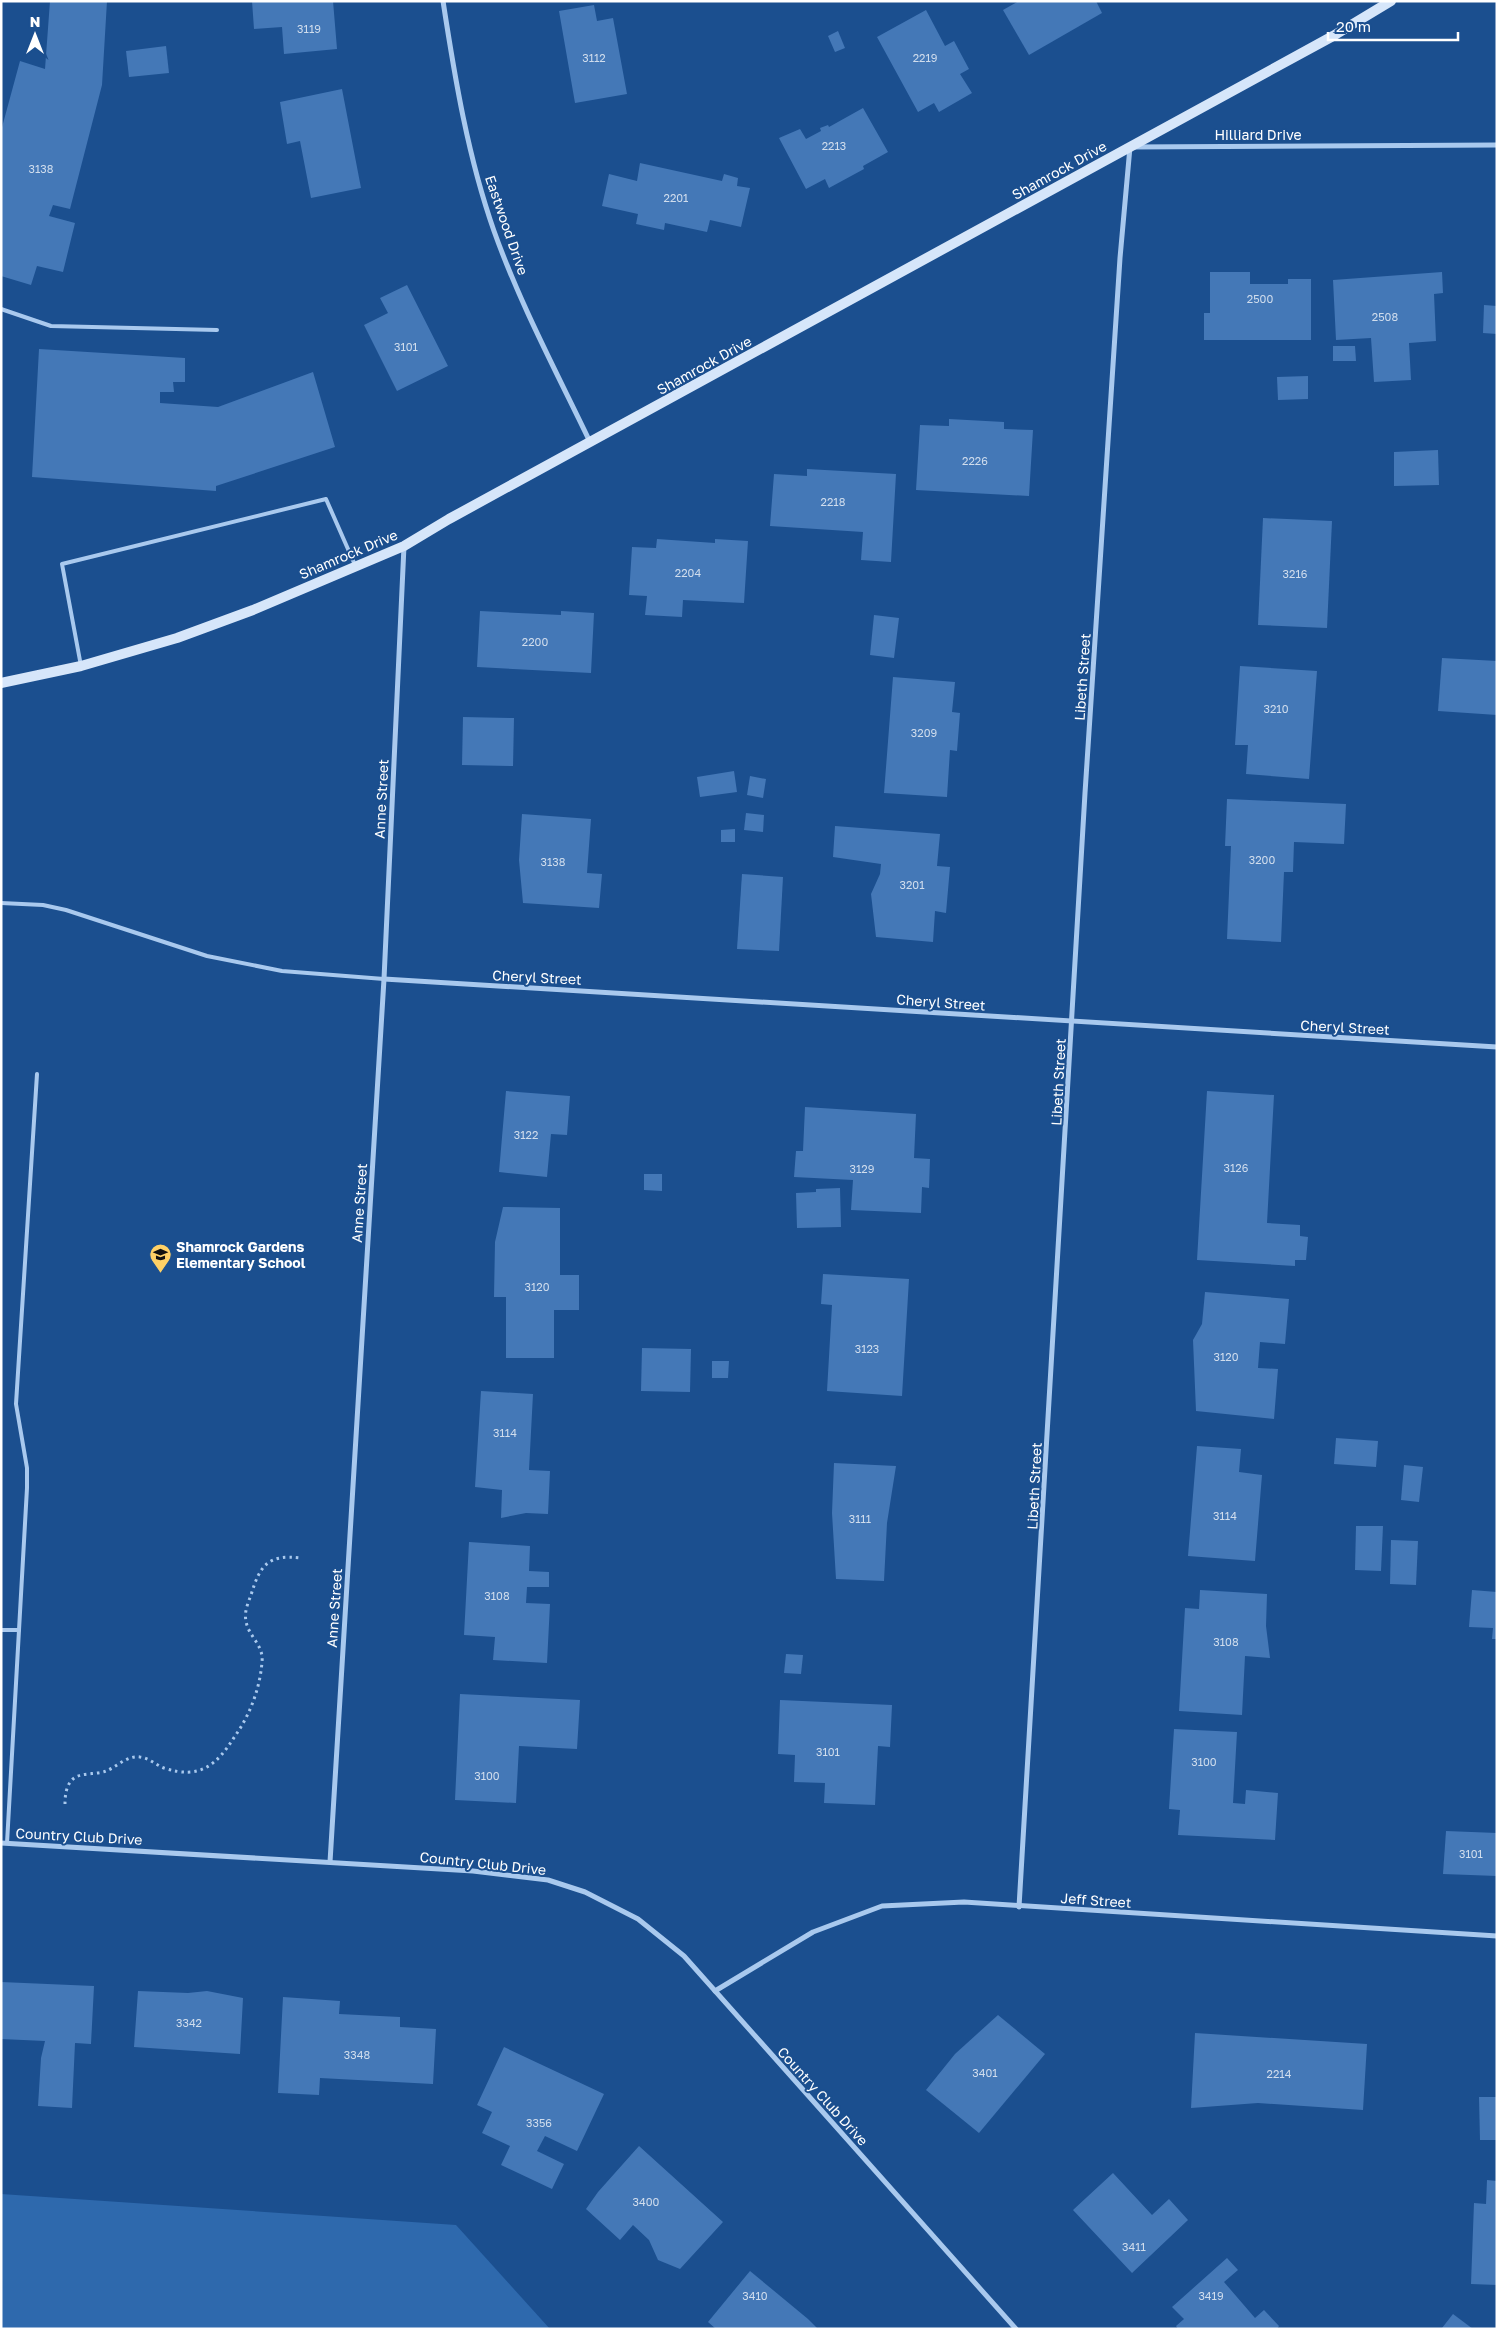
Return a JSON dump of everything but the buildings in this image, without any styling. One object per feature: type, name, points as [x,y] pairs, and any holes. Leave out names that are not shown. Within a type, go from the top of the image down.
[{"type":"street","name":"Eastwood Drive","points":[[443,1],[465,130],[494,230],[516,288],[591,442]]},
{"type":"street","name":"Shamrock Drive","points":[[1,683],[81,666],[177,638],[253,610],[404,546],[449,519],[1333,36],[1391,1]]},
{"type":"street","name":"Hilliard Drive","points":[[1130,147],[1497,145]]},
{"type":"street","name":"Libeth Street","points":[[1019,1907],[1073,1021],[1082,841],[1120,258],[1130,147]]},
{"type":"street","name":"Anne Street","points":[[330,1862],[384,979],[404,546]]},
{"type":"street","name":"Cheryl Street","points":[[384,979],[1497,1047]]},
{"type":"street","name":"Country Club Drive","points":[[4,1843],[473,1872],[548,1880],[585,1892],[638,1919],[684,1956],[1016,2329]]},
{"type":"street","name":"Jeff Street","points":[[715,1991],[813,1932],[882,1906],[964,1902],[1497,1936]]},
{"type":"lane","points":[[1,309],[51,326],[217,330]]},
{"type":"lane","points":[[81,666],[62,564],[326,499],[356,566]]},
{"type":"lane","points":[[1,903],[43,906],[66,910],[207,956],[282,972],[384,979]]},
{"type":"lane","points":[[4,1843],[19,1630],[27,1468],[16,1404],[36,1074]]},
{"type":"lane","points":[[1,1630],[19,1630]]},
{"type":"path","points":[[65,1804],[66,1790],[72,1780],[82,1775],[105,1772],[129,1758],[139,1757],[148,1759],[162,1767],[180,1772],[201,1771],[216,1763],[246,1720],[257,1688],[263,1660],[260,1646],[246,1622],[246,1612],[256,1577],[266,1563],[277,1557],[301,1558]]},
{"type":"shaded area","points":[[1,2194],[456,2225],[550,2329],[1,2329]]},
{"type":"place","name":"Shamrock Gardens Elementary School","points":[[160,1273]]}]
